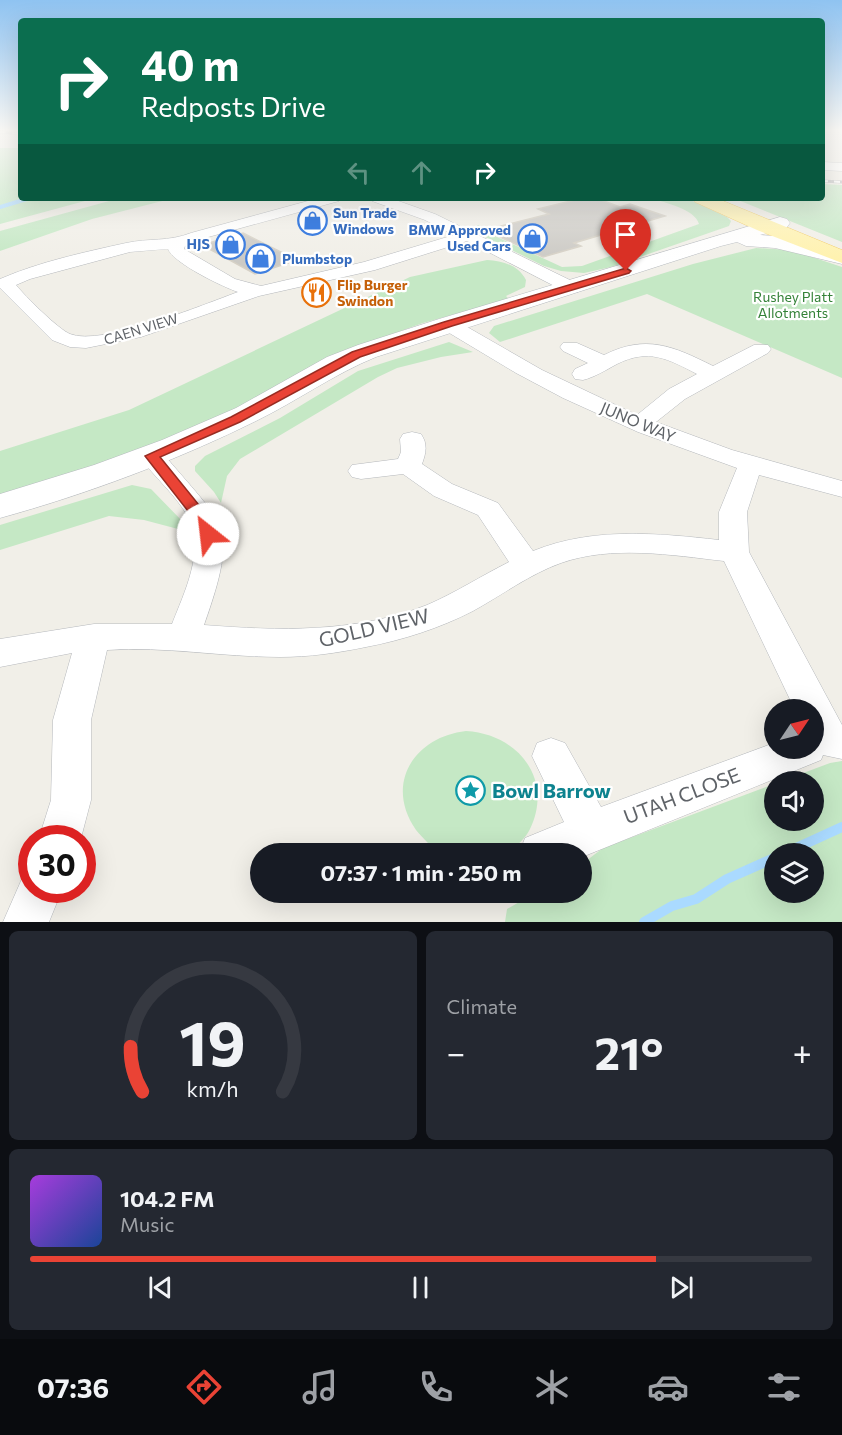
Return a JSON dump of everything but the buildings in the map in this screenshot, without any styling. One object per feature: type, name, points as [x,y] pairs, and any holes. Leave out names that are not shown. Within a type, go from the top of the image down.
[{"type":"main road","points":[[709,201],[767,223],[842,246]]},
{"type":"main road","points":[[720,201],[842,257]]},
{"type":"main road","points":[[0,506],[152,456],[247,414],[346,359],[448,324],[572,288],[767,223]]},
{"type":"main road","points":[[714,242],[769,241],[842,257]]},
{"type":"street","name":"CAEN VIEW","points":[[256,291],[133,333],[90,343],[63,339],[6,283],[24,275],[129,247],[177,244],[196,236],[323,201]]},
{"type":"street","points":[[386,201],[421,213],[572,288]]},
{"type":"street","name":"CAEN VIEW","points":[[177,244],[176,251],[180,254],[241,288],[270,291],[360,269],[469,236]]},
{"type":"street","name":"JUNO WAY","points":[[448,324],[535,375],[640,424],[752,465],[842,489]]},
{"type":"street","points":[[570,347],[604,363]]},
{"type":"street","points":[[583,374],[633,351],[650,350],[668,354],[713,374]]},
{"type":"street","points":[[640,424],[666,401],[761,350]]},
{"type":"street","points":[[408,466],[414,452],[412,439]]},
{"type":"street","points":[[152,456],[202,518],[208,534],[204,572],[183,637]]},
{"type":"street","points":[[752,465],[733,512],[734,552],[802,699]]},
{"type":"street","points":[[361,471],[408,466],[443,490],[488,509],[498,519],[509,541],[528,566]]},
{"type":"street","name":"GOLD VIEW","points":[[0,653],[42,643],[94,637],[183,637],[260,645],[316,643],[364,634],[442,612],[549,556],[608,545],[654,544],[734,552]]},
{"type":"street","points":[[63,825],[73,777],[72,720],[79,686],[94,637]]},
{"type":"street","points":[[551,756],[591,831]]},
{"type":"street","name":"UTAH CLOSE","points":[[563,843],[783,759]]},
{"type":"street","points":[[26,922],[34,903]]},
{"type":"green space","points":[[0,174],[18,174],[18,201],[85,201],[0,224]]},
{"type":"green space","points":[[825,184],[842,185],[842,242],[740,201],[825,201]]},
{"type":"green space","points":[[109,201],[162,201],[92,219],[0,251],[0,231]]},
{"type":"green space","points":[[661,201],[692,201],[731,221],[729,226],[611,267],[584,273],[561,271],[544,266],[471,230],[478,225],[486,228],[482,230],[562,267],[582,266],[699,224],[692,214]]},
{"type":"green space","name":"Rushey Platt Allotments","points":[[756,248],[791,250],[842,267],[842,378],[647,294],[500,342],[489,333],[494,326],[693,264]]},
{"type":"green space","points":[[487,260],[499,261],[514,267],[526,280],[525,287],[506,296],[509,299],[423,323],[342,352],[204,424],[99,465],[0,496],[0,451],[129,410],[410,277]]},
{"type":"green space","points":[[449,342],[473,352],[397,368],[240,459],[227,476],[221,503],[195,471],[195,466],[205,456],[280,418],[358,371]]},
{"type":"green space","points":[[132,485],[151,489],[185,524],[178,529],[144,520],[109,516],[0,550],[0,525]]},
{"type":"green space","name":"Bowl Barrow","points":[[466,731],[485,734],[515,750],[527,762],[534,777],[537,793],[536,811],[530,829],[519,843],[428,843],[416,830],[407,813],[403,796],[404,780],[419,753],[448,735]]},
{"type":"green space","points":[[842,761],[842,922],[505,922],[507,909],[518,903],[592,903],[592,856],[603,848],[764,788],[764,831],[824,831],[824,771],[809,771]]},
{"type":"waterway","points":[[0,207],[20,201]]},
{"type":"waterway","points":[[807,843],[842,827]]},
{"type":"waterway","points":[[644,922],[672,906],[696,899],[727,879],[764,862]]},
{"type":"railway","points":[[825,181],[842,182]]},
{"type":"place","name":"Sun Trade Windows","points":[[312,221]]},
{"type":"place","name":"BMW Approved Used Cars","points":[[532,238]]},
{"type":"place","name":"HJS","points":[[231,244]]},
{"type":"place","name":"Plumbstop","points":[[261,259]]},
{"type":"place","name":"Flip Burger Swindon","points":[[316,293]]},
{"type":"place","name":"Bowl Barrow","points":[[471,791]]},
{"type":"route","points":[[208,534],[202,518],[152,456],[268,403],[337,363],[356,355],[448,324],[626,271]]}]
